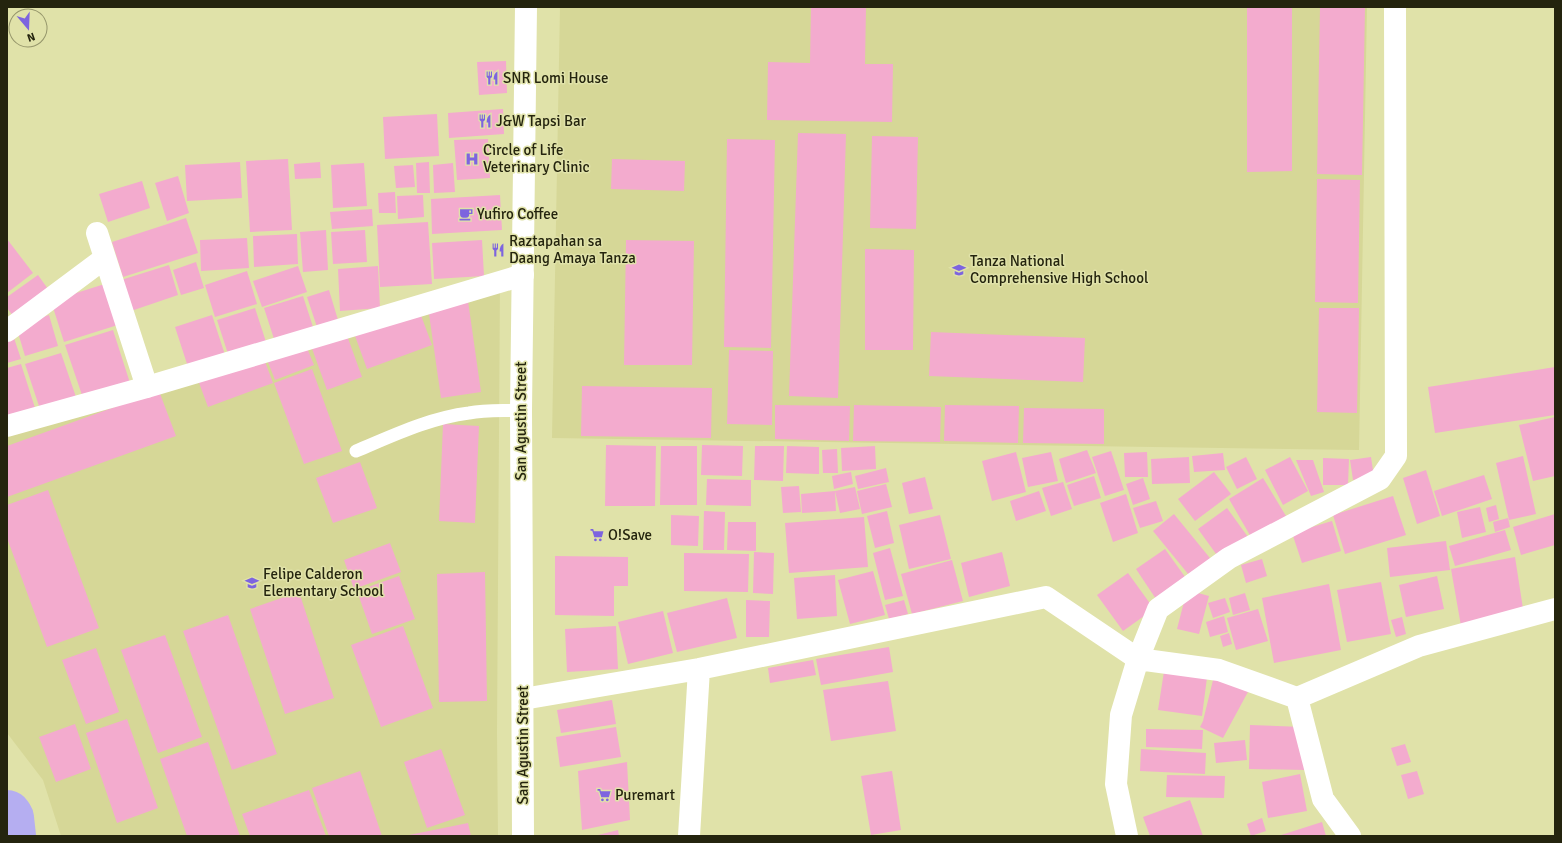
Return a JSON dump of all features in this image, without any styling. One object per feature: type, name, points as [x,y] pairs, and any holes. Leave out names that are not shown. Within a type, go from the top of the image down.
[{"type":"street","name":"San Agustin Street","points":[[522,836],[523,699],[521,410],[526,7]]},
{"type":"street","points":[[1128,836],[1116,784],[1121,715],[1138,659],[1158,608],[1229,558],[1380,479],[1396,456],[1396,7]]},
{"type":"street","points":[[97,233],[147,387]]},
{"type":"street","points":[[7,331],[105,258]]},
{"type":"street","points":[[7,426],[147,387],[523,276]]},
{"type":"street","points":[[523,699],[699,669],[1046,598],[1138,659],[1219,670],[1297,698],[1419,646],[1555,609]]},
{"type":"street","points":[[689,836],[699,669]]},
{"type":"street","points":[[1297,698],[1323,799],[1350,836]]},
{"type":"lane","points":[[356,451],[421,425],[448,417],[469,412],[521,410]]},
{"type":"shaded area","name":"Tanza National Comprehensive High School","points":[[560,7],[1367,7],[1359,450],[552,438]]},
{"type":"shaded area","name":"Felipe Calderon Elementary School","points":[[500,283],[497,732],[498,836],[61,836],[43,780],[7,733],[7,433]]},
{"type":"building","points":[[811,7],[866,7],[865,64],[893,64],[892,122],[767,120],[768,62],[810,63]]},
{"type":"building","points":[[1247,7],[1292,7],[1292,171],[1247,172]]},
{"type":"building","points":[[1320,7],[1365,7],[1362,175],[1317,174]]},
{"type":"building","name":"SNR Lomi House","points":[[506,61],[507,93],[479,95],[477,62]]},
{"type":"building","points":[[503,109],[504,134],[449,138],[448,113]]},
{"type":"building","points":[[437,114],[439,156],[385,159],[383,117]]},
{"type":"building","points":[[798,133],[846,134],[838,398],[789,396]]},
{"type":"building","points":[[872,136],[918,137],[916,229],[870,228]]},
{"type":"building","name":"Circle of Life Veterinary Clinic","points":[[488,139],[490,178],[457,180],[454,140]]},
{"type":"building","points":[[727,139],[775,140],[771,348],[724,347]]},
{"type":"building","points":[[288,159],[292,230],[250,232],[246,161]]},
{"type":"building","points":[[612,159],[685,161],[684,191],[611,189]]},
{"type":"building","points":[[240,162],[242,198],[187,201],[185,165]]},
{"type":"building","points":[[320,162],[321,178],[295,179],[294,164]]},
{"type":"building","points":[[429,162],[430,193],[417,193],[416,163]]},
{"type":"building","points":[[364,163],[367,206],[333,208],[331,165]]},
{"type":"building","points":[[453,163],[455,192],[434,193],[433,165]]},
{"type":"building","points":[[413,165],[415,187],[396,188],[394,166]]},
{"type":"building","points":[[178,176],[189,213],[167,221],[155,183]]},
{"type":"building","points":[[1317,179],[1360,180],[1358,303],[1315,302]]},
{"type":"building","points":[[142,181],[150,208],[108,222],[99,194]]},
{"type":"building","points":[[395,192],[396,213],[379,213],[378,193]]},
{"type":"building","points":[[423,195],[424,217],[398,219],[397,196]]},
{"type":"building","name":"Yufiro Coffee","points":[[500,195],[502,230],[432,234],[431,199]]},
{"type":"building","points":[[372,209],[373,226],[332,229],[330,212]]},
{"type":"building","points":[[186,218],[198,253],[123,277],[112,242]]},
{"type":"building","points":[[428,222],[432,284],[380,287],[377,225]]},
{"type":"building","points":[[326,230],[328,270],[303,272],[300,232]]},
{"type":"building","points":[[365,230],[367,262],[333,264],[331,232]]},
{"type":"building","points":[[297,234],[298,264],[254,267],[253,236]]},
{"type":"building","points":[[247,238],[249,268],[201,271],[200,240]]},
{"type":"building","points":[[7,239],[33,273],[7,293]]},
{"type":"building","points":[[482,240],[484,276],[434,279],[432,243]]},
{"type":"building","points":[[626,240],[694,241],[692,365],[624,365]]},
{"type":"building","points":[[865,249],[914,250],[913,350],[865,350]]},
{"type":"building","points":[[196,262],[204,288],[181,295],[173,270]]},
{"type":"building","points":[[169,265],[178,295],[131,311],[121,280]]},
{"type":"building","points":[[298,266],[307,292],[262,307],[253,281]]},
{"type":"building","points":[[378,266],[380,308],[340,311],[338,269]]},
{"type":"building","points":[[247,271],[257,304],[215,317],[205,285]]},
{"type":"building","points":[[38,275],[53,296],[17,321],[7,308],[7,297]]},
{"type":"building","points":[[111,282],[124,323],[64,342],[51,301]]},
{"type":"building","points":[[329,290],[338,320],[317,327],[307,297]]},
{"type":"building","points":[[303,296],[314,330],[275,342],[264,308]]},
{"type":"building","points":[[468,301],[481,392],[441,398],[428,307]]},
{"type":"building","points":[[255,308],[267,345],[229,357],[217,320]]},
{"type":"building","points":[[1319,308],[1359,308],[1357,413],[1317,412]]},
{"type":"building","points":[[419,310],[432,345],[367,369],[354,333]]},
{"type":"building","points":[[49,315],[58,346],[25,356],[16,326]]},
{"type":"building","points":[[212,315],[226,358],[189,370],[175,327]]},
{"type":"building","points":[[113,330],[130,383],[83,398],[65,345]]},
{"type":"building","points":[[345,330],[362,377],[327,390],[310,343]]},
{"type":"building","points":[[931,332],[1085,338],[1083,382],[929,376]]},
{"type":"building","points":[[14,338],[21,359],[7,363],[7,341]]},
{"type":"building","points":[[305,343],[314,365],[275,380],[266,357]]},
{"type":"building","points":[[729,350],[773,351],[772,425],[727,424]]},
{"type":"building","points":[[61,353],[77,400],[41,412],[25,364]]},
{"type":"building","points":[[263,356],[273,383],[208,407],[198,380]]},
{"type":"building","points":[[21,364],[36,411],[7,420],[7,368]]},
{"type":"building","points":[[1555,367],[1555,415],[1435,433],[1428,387]]},
{"type":"building","points":[[312,369],[342,451],[304,464],[274,383]]},
{"type":"building","points":[[582,386],[712,388],[711,438],[581,436]]},
{"type":"building","points":[[159,391],[176,436],[7,497],[7,446]]},
{"type":"building","points":[[775,405],[850,406],[849,441],[775,439]]},
{"type":"building","points":[[854,405],[941,407],[940,442],[853,441]]},
{"type":"building","points":[[945,405],[1019,406],[1018,443],[944,441]]},
{"type":"building","points":[[1024,408],[1104,409],[1104,444],[1023,443]]},
{"type":"building","points":[[1555,417],[1555,476],[1533,481],[1519,425]]},
{"type":"building","points":[[443,424],[479,426],[475,523],[439,521]]},
{"type":"building","points":[[606,445],[656,446],[655,506],[605,506]]},
{"type":"building","points":[[702,445],[743,446],[742,476],[701,475]]},
{"type":"building","points":[[661,446],[697,446],[697,505],[660,505]]},
{"type":"building","points":[[755,446],[784,446],[783,481],[754,480]]},
{"type":"building","points":[[787,446],[819,447],[819,474],[786,473]]},
{"type":"building","points":[[875,446],[876,469],[842,471],[841,448]]},
{"type":"building","points":[[837,449],[838,473],[823,473],[822,450]]},
{"type":"building","points":[[1087,450],[1096,473],[1066,483],[1059,459]]},
{"type":"building","points":[[1111,451],[1124,490],[1105,496],[1092,457]]},
{"type":"building","points":[[1016,452],[1026,492],[992,501],[982,461]]},
{"type":"building","points":[[1051,452],[1058,481],[1028,487],[1022,458]]},
{"type":"building","points":[[1147,452],[1148,477],[1125,477],[1124,453]]},
{"type":"building","points":[[1223,453],[1225,470],[1194,472],[1192,456]]},
{"type":"building","points":[[1523,456],[1536,514],[1509,520],[1496,463]]},
{"type":"building","points":[[1189,457],[1190,483],[1152,484],[1151,459]]},
{"type":"building","points":[[1246,457],[1257,479],[1237,489],[1226,467]]},
{"type":"building","points":[[1290,457],[1308,491],[1283,505],[1265,470]]},
{"type":"building","points":[[1371,457],[1374,477],[1353,480],[1350,460]]},
{"type":"building","points":[[1323,458],[1349,459],[1348,485],[1323,485]]},
{"type":"building","points":[[1296,460],[1313,460],[1324,492],[1311,496]]},
{"type":"building","points":[[360,462],[377,508],[333,523],[316,478]]},
{"type":"building","points":[[886,468],[889,482],[858,489],[855,476]]},
{"type":"building","points":[[1426,470],[1440,516],[1417,524],[1403,478]]},
{"type":"building","points":[[851,472],[853,484],[834,489],[832,476]]},
{"type":"building","points":[[1214,472],[1231,494],[1195,521],[1178,499]]},
{"type":"building","points":[[1484,475],[1492,499],[1442,516],[1434,491]]},
{"type":"building","points":[[1094,476],[1101,498],[1074,506],[1067,485]]},
{"type":"building","points":[[925,477],[933,509],[909,514],[902,483]]},
{"type":"building","points":[[1143,478],[1150,499],[1133,505],[1126,484]]},
{"type":"building","points":[[1263,478],[1286,516],[1251,537],[1229,499]]},
{"type":"building","points":[[707,479],[751,480],[751,506],[706,505]]},
{"type":"building","points":[[1063,482],[1072,509],[1051,516],[1042,488]]},
{"type":"building","points":[[886,484],[892,507],[862,514],[857,491]]},
{"type":"building","points":[[799,486],[801,512],[783,513],[781,487]]},
{"type":"building","points":[[855,487],[860,509],[840,513],[835,491]]},
{"type":"building","points":[[48,490],[99,628],[47,647],[7,538],[7,505]]},
{"type":"building","points":[[835,491],[836,511],[802,513],[801,494]]},
{"type":"building","points":[[1039,491],[1046,511],[1016,521],[1010,501]]},
{"type":"building","points":[[1126,494],[1138,533],[1113,542],[1100,503]]},
{"type":"building","points":[[1393,496],[1406,535],[1345,554],[1333,515]]},
{"type":"building","points":[[1156,501],[1163,521],[1140,528],[1133,508]]},
{"type":"building","points":[[1496,505],[1499,519],[1489,522],[1486,508]]},
{"type":"building","points":[[1480,507],[1486,532],[1462,538],[1457,512]]},
{"type":"building","points":[[1227,508],[1248,537],[1219,558],[1198,529]]},
{"type":"building","points":[[704,511],[725,512],[724,550],[703,550]]},
{"type":"building","points":[[887,511],[894,543],[875,548],[867,516]]},
{"type":"building","points":[[1174,514],[1214,563],[1193,580],[1153,531]]},
{"type":"building","points":[[1555,514],[1555,545],[1521,555],[1513,527]]},
{"type":"building","points":[[671,515],[699,516],[698,546],[671,545]]},
{"type":"building","points":[[940,515],[951,559],[909,569],[899,525]]},
{"type":"building","points":[[864,517],[868,567],[789,573],[785,523]]},
{"type":"building","points":[[1508,518],[1510,527],[1495,532],[1493,522]]},
{"type":"building","points":[[1332,521],[1341,551],[1302,563],[1292,533]]},
{"type":"building","points":[[728,522],[756,522],[756,551],[727,550]]},
{"type":"building","points":[[1505,530],[1511,550],[1455,566],[1449,546]]},
{"type":"building","points":[[1446,541],[1450,570],[1390,577],[1387,548]]},
{"type":"building","points":[[390,543],[401,572],[354,589],[344,560]]},
{"type":"building","points":[[890,548],[903,596],[885,600],[873,553]]},
{"type":"building","points":[[1165,549],[1188,581],[1158,602],[1136,569]]},
{"type":"building","points":[[754,552],[774,553],[773,594],[753,593]]},
{"type":"building","points":[[1002,552],[1010,586],[969,597],[961,563]]},
{"type":"building","points":[[684,553],[749,554],[748,592],[684,591]]},
{"type":"building","points":[[555,556],[628,557],[628,586],[614,586],[614,616],[555,615]]},
{"type":"building","points":[[1515,557],[1524,615],[1461,626],[1451,569]]},
{"type":"building","points":[[1262,559],[1267,576],[1246,583],[1241,565]]},
{"type":"building","points":[[952,560],[963,601],[912,614],[901,574]]},
{"type":"building","points":[[873,571],[885,615],[850,624],[838,580]]},
{"type":"building","points":[[485,572],[487,701],[439,702],[437,574]]},
{"type":"building","points":[[1128,573],[1154,609],[1123,631],[1097,595]]},
{"type":"building","points":[[835,575],[837,616],[797,619],[794,578]]},
{"type":"building","points":[[399,576],[415,619],[372,634],[357,591]]},
{"type":"building","points":[[1437,576],[1444,609],[1406,617],[1399,585]]},
{"type":"building","points":[[1381,582],[1391,634],[1347,642],[1337,590]]},
{"type":"building","points":[[1329,584],[1341,650],[1274,663],[1262,598]]},
{"type":"building","points":[[1187,590],[1209,596],[1199,634],[1177,629]]},
{"type":"building","points":[[299,592],[334,698],[285,714],[250,609]]},
{"type":"building","points":[[1245,593],[1250,610],[1233,615],[1229,598]]},
{"type":"building","points":[[727,598],[737,638],[677,652],[667,613]]},
{"type":"building","points":[[1225,598],[1230,612],[1213,618],[1208,603]]},
{"type":"building","points":[[746,600],[770,601],[769,637],[746,637]]},
{"type":"building","points":[[904,600],[908,614],[889,619],[885,605]]},
{"type":"building","points":[[1258,609],[1268,641],[1236,650],[1227,618]]},
{"type":"building","points":[[663,611],[673,653],[628,664],[618,622]]},
{"type":"building","points":[[228,615],[277,754],[232,770],[183,631]]},
{"type":"building","points":[[1224,616],[1228,632],[1210,637],[1206,622]]},
{"type":"building","points":[[1402,617],[1406,634],[1396,637],[1391,620]]},
{"type":"building","points":[[403,626],[433,708],[381,727],[351,645]]},
{"type":"building","points":[[616,626],[618,669],[567,672],[565,629]]},
{"type":"building","points":[[1229,633],[1232,644],[1223,647],[1220,636]]},
{"type":"building","points":[[165,635],[202,737],[158,753],[121,650]]},
{"type":"building","points":[[889,647],[893,672],[821,685],[816,659]]},
{"type":"building","points":[[96,648],[119,712],[86,724],[62,660]]},
{"type":"building","points":[[813,660],[816,675],[770,683],[768,668]]},
{"type":"building","points":[[1165,665],[1208,670],[1202,716],[1158,710]]},
{"type":"building","points":[[1214,676],[1249,690],[1223,738],[1200,727],[1203,721]]},
{"type":"building","points":[[888,681],[896,731],[831,741],[823,690]]},
{"type":"building","points":[[612,700],[616,724],[561,733],[557,710]]},
{"type":"building","points":[[127,719],[158,808],[117,823],[86,733]]},
{"type":"building","points":[[75,724],[91,769],[56,782],[39,737]]},
{"type":"building","points":[[1250,725],[1303,727],[1306,770],[1249,769]]},
{"type":"building","points":[[616,727],[621,757],[560,767],[556,737]]},
{"type":"building","points":[[1146,729],[1203,730],[1202,749],[1146,747]]},
{"type":"building","points":[[1245,740],[1247,760],[1216,763],[1214,743]]},
{"type":"building","points":[[208,742],[240,836],[187,836],[160,759]]},
{"type":"building","points":[[1405,744],[1411,762],[1397,766],[1391,748]]},
{"type":"building","points":[[441,749],[465,815],[427,828],[404,762]]},
{"type":"building","points":[[1141,749],[1206,753],[1205,774],[1140,771]]},
{"type":"building","name":"Puremart","points":[[627,762],[630,820],[582,830],[578,771]]},
{"type":"building","points":[[360,771],[382,836],[329,836],[312,788]]},
{"type":"building","points":[[892,771],[901,830],[871,835],[861,776]]},
{"type":"building","points":[[1417,771],[1424,794],[1408,799],[1401,775]]},
{"type":"building","points":[[1300,774],[1307,811],[1268,818],[1262,782]]},
{"type":"building","points":[[1167,775],[1225,776],[1224,798],[1166,797]]},
{"type":"building","points":[[309,790],[326,836],[250,836],[242,814]]},
{"type":"building","points":[[1190,800],[1203,836],[1150,836],[1143,817]]},
{"type":"building","points":[[1262,818],[1266,831],[1251,836],[1247,824]]},
{"type":"building","points":[[1322,822],[1326,836],[1278,836]]},
{"type":"building","points":[[468,823],[471,836],[409,836],[409,835]]},
{"type":"building","points":[[618,830],[619,836],[598,836],[598,835]]},
{"type":"waterway","points":[[7,815],[9,818],[11,836]]},
{"type":"place","name":"SNR Lomi House","points":[[492,78]]},
{"type":"place","name":"J&W Tapsi Bar","points":[[485,121]]},
{"type":"place","name":"Circle of Life Veterinary Clinic","points":[[472,159]]},
{"type":"place","name":"Yufiro Coffee","points":[[466,214]]},
{"type":"place","name":"Raztapahan sa Daang Amaya Tanza","points":[[498,250]]},
{"type":"place","name":"Tanza National Comprehensive High School","points":[[959,270]]},
{"type":"place","name":"O!Save","points":[[597,535]]},
{"type":"place","name":"Felipe Calderon Elementary School","points":[[252,583]]},
{"type":"place","name":"Puremart","points":[[604,795]]}]
